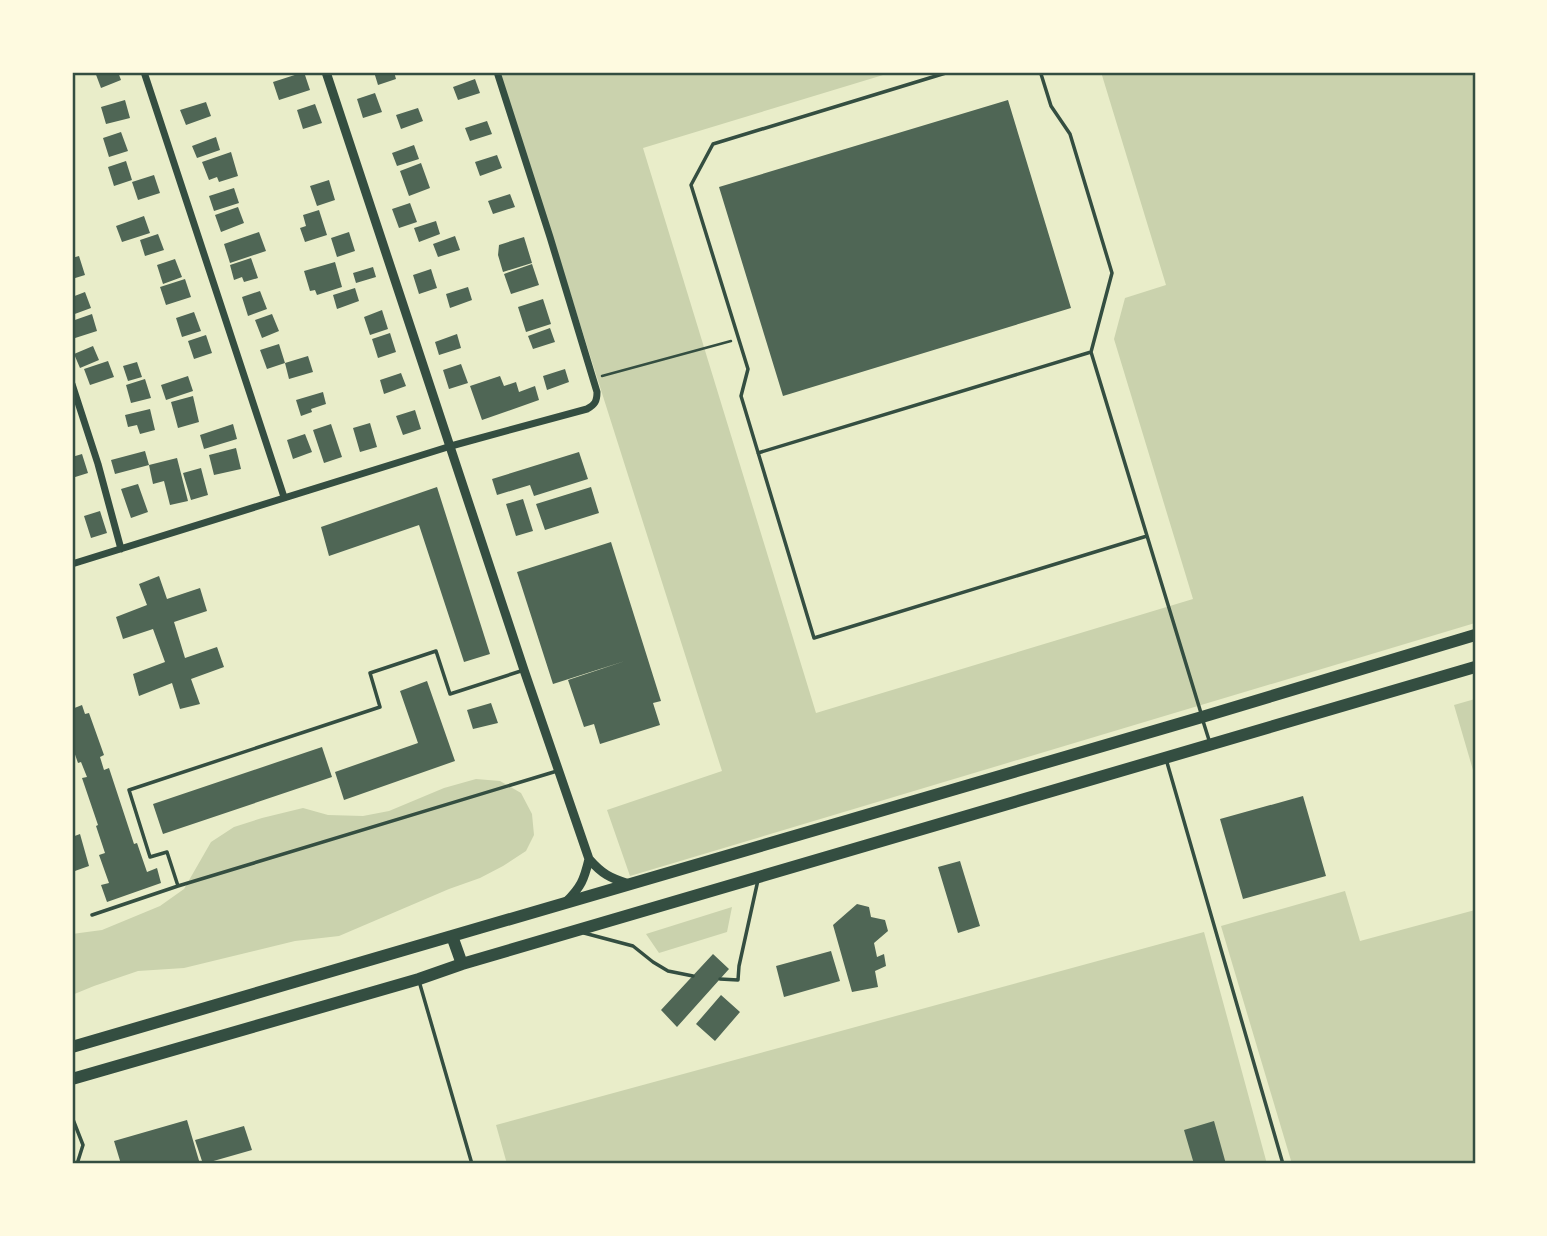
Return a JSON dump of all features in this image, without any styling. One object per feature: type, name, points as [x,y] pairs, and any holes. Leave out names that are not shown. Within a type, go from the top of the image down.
[{"type":"main road","points":[[72,1047],[1475,635]]},
{"type":"main road","points":[[72,1079],[1475,667]]},
{"type":"main road","points":[[453,936],[462,964]]},
{"type":"street","points":[[144,72],[284,497]]},
{"type":"street","points":[[326,72],[589,859],[608,877],[629,884]]},
{"type":"street","points":[[72,564],[451,446],[594,405],[597,392],[497,72]]},
{"type":"street","points":[[72,384],[98,464],[121,549]]},
{"type":"street","points":[[566,903],[579,889],[589,859]]},
{"type":"lane","points":[[949,72],[713,144],[691,184],[748,369],[741,396],[814,638],[1147,537]]},
{"type":"lane","points":[[1037,72],[1041,74],[1051,106],[1070,134],[1112,273],[1091,352],[1210,743]]},
{"type":"lane","points":[[758,453],[1091,352]]},
{"type":"lane","points":[[178,886],[167,852],[150,857],[129,790],[380,707],[370,673],[436,651],[450,694],[524,670]]},
{"type":"lane","points":[[1165,757],[1283,1164]]},
{"type":"lane","points":[[92,915],[178,886],[559,771]]},
{"type":"lane","points":[[720,979],[738,980],[758,877]]},
{"type":"lane","points":[[575,931],[633,946],[668,971],[693,976]]},
{"type":"lane","points":[[419,979],[472,1164]]},
{"type":"lane","points":[[72,1117],[83,1145],[77,1164]]},
{"type":"path","points":[[593,379],[738,339]]},
{"type":"green space","points":[[500,72],[893,72],[643,148],[816,713],[1193,599],[1114,339],[1125,298],[1166,285],[1101,72],[1475,72],[1475,623],[630,876],[607,810],[722,771]]},
{"type":"green space","points":[[1475,699],[1475,777],[1454,705]]},
{"type":"green space","points":[[476,779],[500,781],[521,793],[532,814],[534,835],[526,851],[503,866],[339,936],[295,941],[184,968],[138,971],[72,995],[72,934],[102,930],[160,906],[184,889],[211,842],[234,827],[303,808],[328,815],[363,816],[389,811],[444,788]]},
{"type":"green space","points":[[1345,891],[1360,941],[1475,910],[1475,1164],[1292,1164],[1221,926]]},
{"type":"green space","points":[[732,907],[727,932],[659,953],[646,934]]},
{"type":"green space","points":[[1204,932],[1267,1164],[507,1164],[496,1125]]},
{"type":"building","points":[[95,72],[118,72],[121,80],[101,88]]},
{"type":"building","points":[[304,72],[310,90],[279,100],[273,82]]},
{"type":"building","points":[[374,72],[394,72],[396,79],[378,85]]},
{"type":"building","points":[[475,79],[480,93],[458,100],[453,87]]},
{"type":"building","points":[[375,93],[382,112],[363,118],[357,99]]},
{"type":"building","points":[[125,100],[130,118],[106,124],[101,107]]},
{"type":"building","points":[[1008,100],[1071,308],[783,396],[719,187]]},
{"type":"building","points":[[206,102],[211,116],[186,125],[180,110]]},
{"type":"building","points":[[315,104],[322,123],[303,129],[297,110]]},
{"type":"building","points":[[418,108],[423,121],[401,129],[396,115]]},
{"type":"building","points":[[487,121],[492,134],[470,141],[465,128]]},
{"type":"building","points":[[121,132],[128,151],[109,157],[103,138]]},
{"type":"building","points":[[216,137],[220,150],[197,158],[192,146]]},
{"type":"building","points":[[414,145],[419,159],[397,166],[392,153]]},
{"type":"building","points":[[231,152],[238,176],[219,182],[217,177],[209,180],[202,162]]},
{"type":"building","points":[[497,155],[502,168],[480,176],[475,162]]},
{"type":"building","points":[[126,161],[132,180],[114,186],[108,167]]},
{"type":"building","points":[[421,163],[430,188],[409,196],[400,171]]},
{"type":"building","points":[[154,175],[160,193],[138,200],[132,182]]},
{"type":"building","points":[[329,180],[335,200],[317,206],[310,186]]},
{"type":"building","points":[[234,188],[239,203],[214,211],[209,196]]},
{"type":"building","points":[[510,194],[515,207],[493,214],[488,201]]},
{"type":"building","points":[[410,203],[417,222],[399,228],[392,209]]},
{"type":"building","points":[[238,207],[244,223],[221,232],[215,215]]},
{"type":"building","points":[[319,210],[327,235],[305,242],[300,228],[306,226],[303,215]]},
{"type":"building","points":[[144,216],[150,233],[122,242],[116,226]]},
{"type":"building","points":[[436,221],[440,234],[419,242],[414,228]]},
{"type":"building","points":[[259,232],[266,251],[230,263],[224,244]]},
{"type":"building","points":[[349,232],[355,251],[337,257],[331,238]]},
{"type":"building","points":[[158,234],[164,250],[145,256],[140,240]]},
{"type":"building","points":[[455,236],[460,250],[438,257],[433,244]]},
{"type":"building","points":[[524,237],[532,263],[503,272],[498,255],[499,245]]},
{"type":"building","points":[[79,256],[85,275],[72,279],[72,258]]},
{"type":"building","points":[[251,258],[258,278],[244,282],[242,277],[234,280],[230,265]]},
{"type":"building","points":[[175,259],[182,277],[163,284],[157,265]]},
{"type":"building","points":[[335,262],[342,287],[317,295],[315,290],[310,291],[304,271]]},
{"type":"building","points":[[532,264],[539,285],[511,294],[504,274]]},
{"type":"building","points":[[373,267],[376,277],[356,283],[353,273]]},
{"type":"building","points":[[431,269],[437,288],[419,294],[413,275]]},
{"type":"building","points":[[185,279],[191,297],[166,305],[160,287]]},
{"type":"building","points":[[468,287],[472,300],[450,308],[446,294]]},
{"type":"building","points":[[355,288],[359,301],[337,309],[333,295]]},
{"type":"building","points":[[260,291],[267,309],[248,316],[242,297]]},
{"type":"building","points":[[85,292],[91,308],[72,315],[72,297]]},
{"type":"building","points":[[543,299],[551,324],[526,332],[518,307]]},
{"type":"building","points":[[382,310],[388,329],[370,335],[364,317]]},
{"type":"building","points":[[194,312],[201,331],[182,337],[176,318]]},
{"type":"building","points":[[92,314],[97,331],[72,339],[72,321]]},
{"type":"building","points":[[272,314],[279,331],[262,338],[255,320]]},
{"type":"building","points":[[550,328],[555,342],[533,349],[528,336]]},
{"type":"building","points":[[390,333],[396,352],[378,358],[372,339]]},
{"type":"building","points":[[457,334],[461,348],[439,355],[435,342]]},
{"type":"building","points":[[206,335],[212,353],[194,359],[188,341]]},
{"type":"building","points":[[279,344],[285,363],[267,369],[260,350]]},
{"type":"building","points":[[93,346],[99,360],[80,368],[74,354]]},
{"type":"building","points":[[308,356],[313,372],[289,379],[285,363]]},
{"type":"building","points":[[108,361],[114,377],[90,385],[84,369]]},
{"type":"building","points":[[137,362],[142,377],[128,381],[123,366]]},
{"type":"building","points":[[461,364],[468,383],[449,389],[443,370]]},
{"type":"building","points":[[565,369],[569,382],[547,390],[543,376]]},
{"type":"building","points":[[401,373],[406,386],[384,394],[380,380]]},
{"type":"building","points":[[188,376],[193,391],[166,400],[161,385]]},
{"type":"building","points":[[500,376],[504,386],[516,382],[519,392],[535,386],[539,400],[482,420],[470,386]]},
{"type":"building","points":[[145,379],[151,398],[131,403],[126,385]]},
{"type":"building","points":[[323,392],[326,404],[301,416],[296,400]]},
{"type":"building","points":[[193,396],[199,422],[178,428],[171,402]]},
{"type":"building","points":[[150,409],[155,430],[140,434],[137,425],[128,427],[125,415]]},
{"type":"building","points":[[415,410],[421,429],[403,435],[396,416]]},
{"type":"building","points":[[370,423],[377,447],[360,452],[353,428]]},
{"type":"building","points":[[233,424],[237,439],[204,449],[200,435]]},
{"type":"building","points":[[331,424],[342,457],[324,463],[313,430]]},
{"type":"building","points":[[305,434],[312,452],[293,459],[287,440]]},
{"type":"building","points":[[236,448],[241,469],[214,475],[209,455]]},
{"type":"building","points":[[145,451],[149,465],[115,474],[111,460]]},
{"type":"building","points":[[579,452],[588,479],[534,496],[530,485],[497,495],[492,479]]},
{"type":"building","points":[[82,454],[88,473],[72,478],[72,457]]},
{"type":"building","points":[[177,458],[188,501],[170,505],[164,481],[153,484],[149,465]]},
{"type":"building","points":[[201,468],[208,495],[191,500],[183,473]]},
{"type":"building","points":[[138,484],[148,512],[131,518],[121,489]]},
{"type":"building","points":[[437,487],[490,654],[464,662],[419,525],[329,556],[321,527]]},
{"type":"building","points":[[591,487],[599,513],[545,530],[536,504]]},
{"type":"building","points":[[523,499],[533,531],[516,536],[506,504]]},
{"type":"building","points":[[100,511],[107,533],[91,538],[84,516]]},
{"type":"building","points":[[611,542],[661,701],[653,703],[660,725],[600,744],[594,724],[584,727],[568,680],[625,661],[553,684],[517,572]]},
{"type":"building","points":[[159,576],[167,599],[200,588],[207,611],[174,622],[185,658],[217,647],[224,667],[191,679],[200,704],[180,709],[172,683],[139,696],[133,674],[165,662],[153,629],[123,639],[116,617],[147,605],[139,584]]},
{"type":"building","points":[[427,681],[455,761],[344,800],[335,772],[418,743],[400,691]]},
{"type":"building","points":[[491,703],[498,723],[473,729],[467,710]]},
{"type":"building","points":[[82,705],[85,714],[89,713],[104,755],[100,757],[104,770],[109,768],[134,844],[137,843],[147,872],[157,868],[161,883],[107,902],[101,885],[109,883],[99,855],[105,853],[82,778],[87,777],[72,746],[72,709]]},
{"type":"building","points":[[322,747],[332,777],[163,834],[153,804]]},
{"type":"building","points":[[1303,796],[1326,876],[1243,899],[1220,819]]},
{"type":"building","points":[[80,834],[89,866],[72,872],[72,837]]},
{"type":"building","points":[[960,861],[980,926],[958,933],[938,867]]},
{"type":"building","points":[[857,904],[869,907],[871,917],[885,920],[888,931],[874,943],[877,957],[884,954],[886,966],[875,971],[878,987],[852,992],[833,925]]},
{"type":"building","points":[[831,951],[840,981],[784,997],[776,966]]},
{"type":"building","points":[[713,954],[729,969],[677,1027],[661,1010]]},
{"type":"building","points":[[721,995],[740,1012],[715,1041],[696,1024]]},
{"type":"building","points":[[187,1120],[200,1164],[121,1164],[114,1141]]},
{"type":"building","points":[[1214,1121],[1226,1164],[1194,1164],[1184,1130]]},
{"type":"building","points":[[244,1126],[252,1150],[203,1164],[195,1140]]}]
